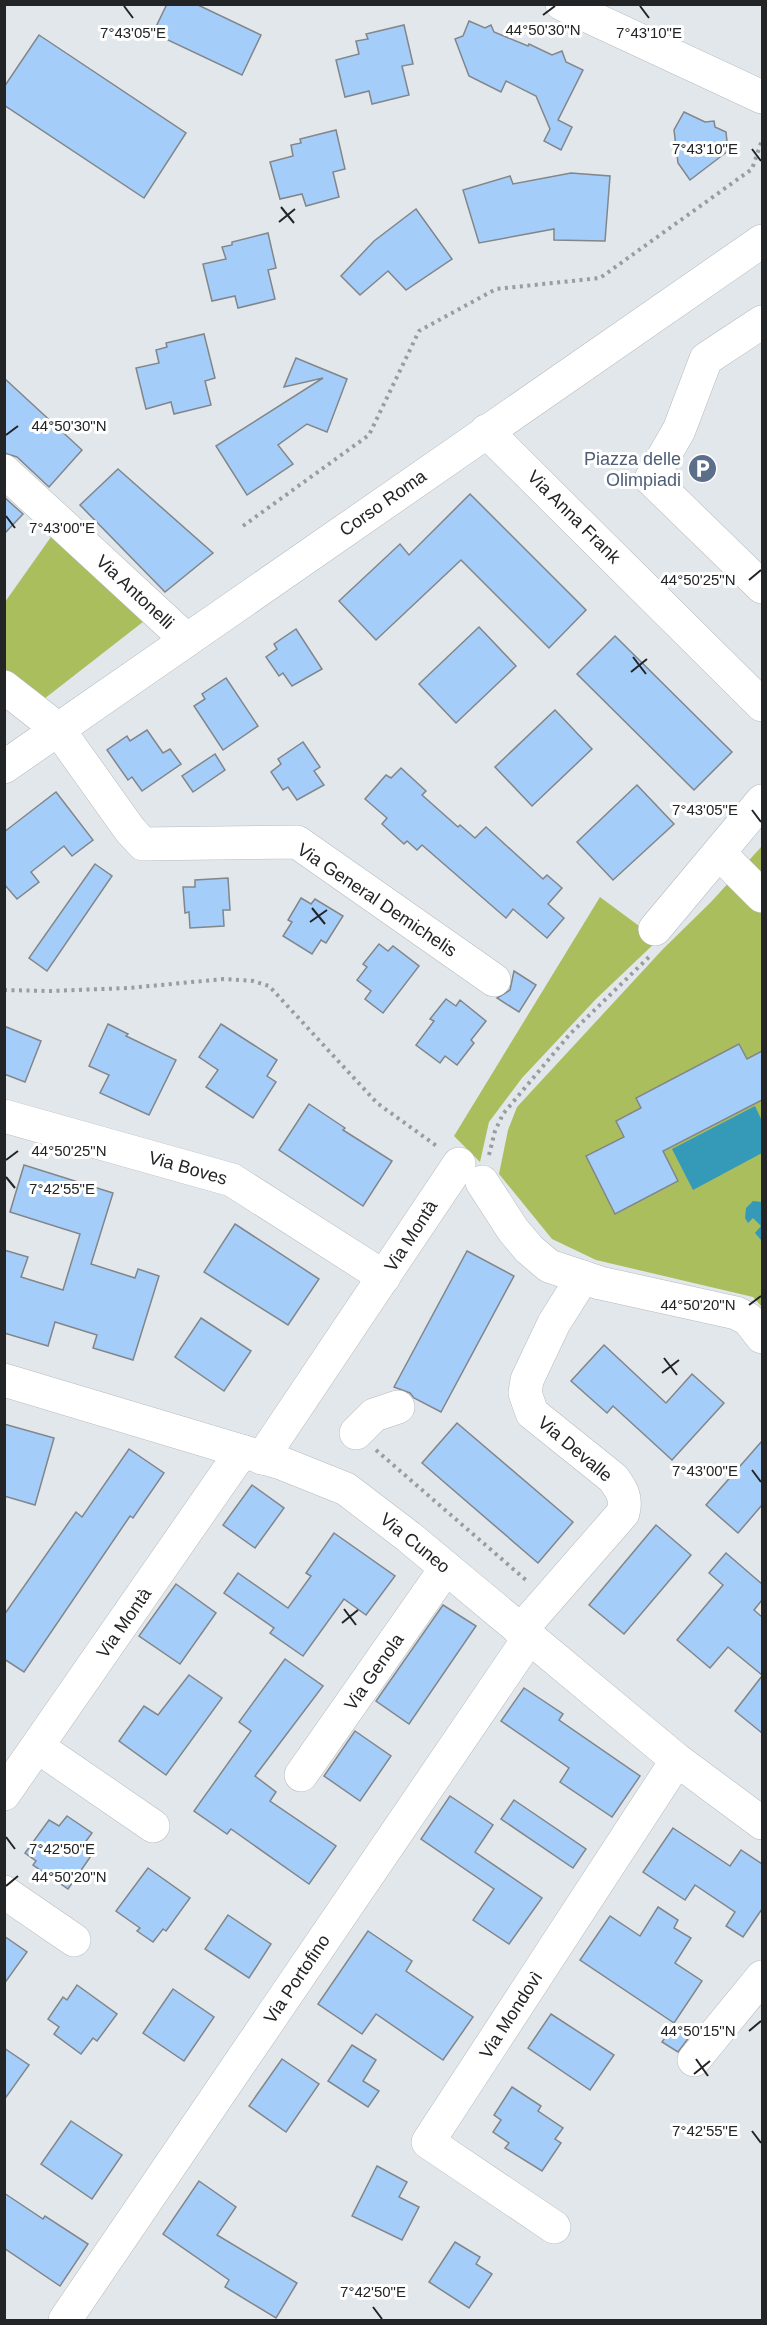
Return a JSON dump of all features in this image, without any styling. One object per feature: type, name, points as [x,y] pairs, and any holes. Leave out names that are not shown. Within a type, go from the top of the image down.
[{"type":"street","points":[[562,4],[762,97]]},
{"type":"street","name":"Corso Roma","points":[[4,766],[762,241]]},
{"type":"street","points":[[762,322],[706,358],[679,430],[651,479],[762,587]]},
{"type":"street","name":"Via Anna Frank","points":[[486,430],[762,705]]},
{"type":"street","name":"Via Antonelli","points":[[4,471],[187,640]]},
{"type":"street","points":[[4,687],[58,729]]},
{"type":"street","name":"Via General Demichelis","points":[[58,729],[130,830],[143,844],[297,842],[494,980]]},
{"type":"street","points":[[656,939],[719,853],[758,814]]},
{"type":"street","points":[[719,853],[762,896]]},
{"type":"street","name":"Via Boves","points":[[4,1116],[232,1180],[384,1277]]},
{"type":"street","points":[[477,1168],[513,1230],[529,1249],[549,1266],[600,1283],[736,1313],[748,1319],[762,1337]]},
{"type":"street","name":"Via Montà","points":[[4,1794],[384,1277],[477,1168]]},
{"type":"street","name":"Via Devalle","points":[[524,1634],[548,1599],[623,1513],[626,1503],[622,1491],[613,1478],[532,1413],[525,1393],[527,1380],[554,1323],[583,1277]]},
{"type":"street","name":"Via Cuneo","points":[[4,1380],[252,1454],[345,1489],[446,1568],[677,1760],[762,1823]]},
{"type":"street","points":[[356,1433],[374,1415],[398,1407]]},
{"type":"street","name":"Via Genola","points":[[301,1774],[446,1568]]},
{"type":"street","name":"Via Portofino","points":[[65,2320],[524,1634]]},
{"type":"street","points":[[38,1747],[153,1826]]},
{"type":"street","name":"Via Mondovì","points":[[554,2227],[428,2142],[677,1760]]},
{"type":"street","points":[[4,1892],[74,1940]]},
{"type":"street","points":[[694,2060],[762,1977]]},
{"type":"path","points":[[243,526],[369,435],[419,332],[496,289],[600,278],[752,169],[762,141]]},
{"type":"path","points":[[4,990],[50,991],[118,988],[224,979],[254,981],[268,986],[377,1103],[398,1120],[477,1168],[507,1108],[656,939]]},
{"type":"path","points":[[356,1433],[548,1599]]},
{"type":"green space","points":[[58,527],[148,618],[44,699],[5,669],[5,602]]},
{"type":"green space","points":[[762,846],[762,1307],[753,1297],[596,1260],[552,1239],[499,1174],[508,1130],[517,1107]]},
{"type":"green space","points":[[600,897],[658,940],[596,999],[522,1078],[489,1122],[480,1162],[454,1136]]},
{"type":"water","points":[[755,1106],[762,1121],[762,1153],[693,1190],[672,1149]]},
{"type":"water","points":[[753,1201],[762,1202],[762,1241],[755,1233],[761,1226],[753,1218],[748,1223],[745,1218],[746,1208]]},
{"type":"building","points":[[167,4],[196,4],[261,35],[242,75],[153,33]]},
{"type":"building","points":[[469,21],[485,28],[491,25],[494,32],[552,55],[562,51],[566,62],[583,70],[558,120],[572,127],[561,150],[544,141],[550,129],[536,96],[506,81],[501,92],[469,76],[455,39],[463,36]]},
{"type":"building","points":[[404,25],[413,64],[402,66],[409,95],[372,104],[369,91],[345,97],[336,60],[359,54],[356,41],[368,39],[366,34]]},
{"type":"building","points":[[39,35],[186,133],[144,198],[4,105],[4,87]]},
{"type":"building","points":[[684,112],[705,122],[714,121],[715,127],[726,132],[728,151],[690,180],[678,163],[674,130]]},
{"type":"building","points":[[336,130],[345,169],[333,172],[339,197],[306,206],[302,194],[280,199],[270,162],[293,156],[291,145],[301,143],[300,139]]},
{"type":"building","points":[[571,173],[610,176],[605,241],[554,240],[554,229],[479,243],[463,190],[510,176],[513,184]]},
{"type":"building","points":[[416,209],[452,259],[406,290],[388,271],[360,295],[341,276],[374,241]]},
{"type":"building","points":[[268,233],[276,268],[268,270],[275,299],[238,308],[235,296],[212,301],[203,264],[226,259],[222,247],[232,245],[232,242]]},
{"type":"building","points":[[204,334],[215,378],[205,381],[211,405],[174,414],[171,402],[146,409],[136,368],[159,363],[156,350],[167,347],[166,343]]},
{"type":"building","points":[[296,358],[347,379],[327,432],[307,424],[278,445],[293,464],[247,495],[216,446],[323,378],[284,387]]},
{"type":"building","points":[[4,378],[82,450],[49,487],[17,457],[4,453]]},
{"type":"building","points":[[118,469],[213,553],[165,592],[80,505]]},
{"type":"building","points":[[470,494],[586,610],[549,648],[461,560],[376,640],[339,601],[400,544],[409,555]]},
{"type":"building","points":[[4,497],[23,514],[4,534]]},
{"type":"building","points":[[479,627],[516,666],[456,723],[419,684]]},
{"type":"building","points":[[296,629],[322,669],[292,686],[283,673],[279,676],[266,657],[277,649],[274,644]]},
{"type":"building","points":[[615,636],[732,752],[694,790],[577,674]]},
{"type":"building","points":[[226,678],[258,726],[223,750],[194,706],[205,699],[202,694]]},
{"type":"building","points":[[555,710],[592,749],[532,806],[495,767]]},
{"type":"building","points":[[147,730],[163,753],[170,749],[181,764],[142,791],[132,777],[128,780],[107,750],[127,736],[130,741]]},
{"type":"building","points":[[303,742],[320,767],[314,771],[324,785],[297,800],[288,787],[283,790],[271,772],[281,764],[278,759]]},
{"type":"building","points":[[215,754],[225,770],[193,792],[182,776]]},
{"type":"building","points":[[401,768],[426,791],[422,795],[458,827],[460,825],[475,838],[486,827],[543,879],[547,875],[562,888],[548,904],[564,918],[547,938],[513,909],[506,918],[422,845],[417,850],[407,841],[404,844],[382,824],[387,818],[365,799],[386,775],[391,778]]},
{"type":"building","points":[[637,785],[674,824],[613,880],[577,842]]},
{"type":"building","points":[[56,792],[93,840],[72,856],[64,846],[31,872],[39,882],[17,899],[4,884],[4,832]]},
{"type":"building","points":[[95,864],[112,876],[47,971],[29,958]]},
{"type":"building","points":[[228,878],[230,910],[223,910],[224,926],[190,928],[189,912],[185,913],[183,887],[195,887],[195,880]]},
{"type":"building","points":[[301,898],[311,904],[315,899],[343,916],[326,943],[321,940],[312,954],[283,936],[292,922],[288,920]]},
{"type":"building","points":[[379,944],[388,951],[393,946],[419,966],[383,1013],[365,999],[371,991],[357,980],[367,967],[363,964]]},
{"type":"building","points":[[514,971],[536,985],[519,1012],[497,998],[510,990]]},
{"type":"building","points":[[446,999],[456,1006],[460,1000],[486,1021],[471,1040],[474,1043],[457,1065],[445,1056],[440,1063],[416,1045],[434,1021],[430,1019]]},
{"type":"building","points":[[108,1024],[128,1034],[126,1036],[176,1060],[149,1115],[100,1093],[109,1075],[89,1066]]},
{"type":"building","points":[[221,1024],[277,1060],[267,1076],[276,1082],[253,1118],[206,1087],[218,1070],[199,1057]]},
{"type":"building","points":[[4,1026],[41,1041],[25,1082],[4,1074]]},
{"type":"building","points":[[739,1044],[747,1059],[762,1051],[762,1100],[663,1151],[678,1181],[615,1214],[586,1156],[624,1137],[616,1121],[641,1108],[636,1098]]},
{"type":"building","points":[[309,1104],[345,1128],[343,1130],[392,1161],[363,1206],[279,1150]]},
{"type":"building","points":[[24,1165],[113,1193],[91,1264],[135,1278],[138,1269],[159,1276],[133,1360],[93,1348],[97,1335],[55,1322],[48,1346],[4,1333],[4,1250],[28,1257],[21,1277],[63,1290],[80,1234],[10,1212]]},
{"type":"building","points":[[235,1224],[319,1279],[288,1325],[204,1272]]},
{"type":"building","points":[[467,1251],[514,1276],[441,1412],[414,1398],[410,1393],[394,1387]]},
{"type":"building","points":[[201,1318],[251,1351],[224,1391],[175,1357]]},
{"type":"building","points":[[604,1345],[666,1403],[692,1374],[724,1403],[672,1460],[613,1406],[607,1413],[571,1381]]},
{"type":"building","points":[[457,1423],[573,1522],[538,1563],[422,1463]]},
{"type":"building","points":[[4,1424],[54,1438],[35,1505],[4,1496]]},
{"type":"building","points":[[762,1441],[762,1505],[738,1533],[706,1505]]},
{"type":"building","points":[[129,1449],[164,1473],[133,1518],[130,1516],[24,1672],[4,1659],[4,1615],[76,1512],[82,1517]]},
{"type":"building","points":[[252,1485],[284,1508],[255,1548],[223,1525]]},
{"type":"building","points":[[656,1525],[691,1555],[624,1634],[589,1605]]},
{"type":"building","points":[[334,1533],[395,1576],[366,1615],[344,1599],[303,1656],[270,1633],[274,1628],[224,1593],[238,1573],[288,1608],[311,1576],[306,1573]]},
{"type":"building","points":[[726,1553],[762,1584],[762,1600],[754,1610],[762,1617],[762,1675],[728,1647],[710,1668],[677,1640],[723,1585],[709,1573]]},
{"type":"building","points":[[176,1584],[216,1613],[180,1664],[139,1636]]},
{"type":"building","points":[[443,1605],[476,1626],[409,1724],[376,1701]]},
{"type":"building","points":[[285,1659],[323,1686],[255,1776],[276,1792],[270,1801],[336,1846],[309,1884],[231,1829],[227,1834],[194,1811],[251,1731],[239,1722]]},
{"type":"building","points":[[189,1675],[222,1698],[166,1775],[119,1741],[144,1706],[158,1715]]},
{"type":"building","points":[[762,1676],[762,1733],[735,1711]]},
{"type":"building","points":[[524,1688],[563,1714],[559,1720],[640,1776],[612,1817],[560,1782],[569,1768],[501,1721]]},
{"type":"building","points":[[355,1731],[391,1756],[360,1801],[324,1776]]},
{"type":"building","points":[[450,1796],[493,1825],[475,1852],[542,1898],[509,1944],[473,1920],[494,1889],[421,1839]]},
{"type":"building","points":[[514,1800],[586,1849],[573,1868],[501,1819]]},
{"type":"building","points":[[67,1816],[92,1833],[84,1844],[93,1853],[68,1889],[33,1865],[36,1861],[25,1853],[49,1820],[59,1826]]},
{"type":"building","points":[[673,1828],[730,1866],[741,1850],[762,1864],[762,1909],[743,1937],[726,1926],[735,1912],[695,1885],[685,1900],[643,1872]]},
{"type":"building","points":[[148,1868],[190,1898],[166,1931],[163,1929],[153,1942],[137,1931],[140,1928],[116,1911]]},
{"type":"building","points":[[658,1907],[678,1920],[674,1928],[691,1938],[675,1963],[702,1981],[674,2023],[580,1960],[610,1916],[640,1936]]},
{"type":"building","points":[[228,1915],[271,1944],[249,1978],[205,1949]]},
{"type":"building","points":[[368,1931],[412,1961],[406,1971],[473,2017],[443,2060],[376,2014],[362,2034],[318,2004]]},
{"type":"building","points":[[4,1936],[27,1952],[4,1984]]},
{"type":"building","points":[[77,1985],[117,2014],[97,2041],[93,2038],[81,2054],[54,2034],[59,2027],[48,2019],[63,1997],[67,2000]]},
{"type":"building","points":[[173,1989],[214,2017],[184,2061],[143,2033]]},
{"type":"building","points":[[551,2014],[614,2055],[590,2090],[528,2048]]},
{"type":"building","points":[[674,2025],[690,2036],[678,2052],[662,2042]]},
{"type":"building","points":[[352,2045],[376,2060],[363,2081],[379,2091],[368,2107],[328,2081]]},
{"type":"building","points":[[4,2048],[29,2065],[4,2100]]},
{"type":"building","points":[[282,2059],[319,2084],[286,2132],[249,2106]]},
{"type":"building","points":[[512,2087],[541,2106],[538,2111],[563,2128],[555,2139],[561,2143],[542,2171],[505,2148],[509,2143],[493,2132],[501,2120],[494,2115]]},
{"type":"building","points":[[71,2121],[122,2155],[92,2199],[41,2164]]},
{"type":"building","points":[[377,2166],[407,2182],[399,2197],[419,2207],[402,2240],[352,2216]]},
{"type":"building","points":[[199,2181],[236,2207],[217,2235],[297,2283],[276,2318],[225,2287],[229,2280],[163,2234]]},
{"type":"building","points":[[4,2193],[43,2219],[45,2216],[88,2244],[60,2286],[4,2248]]},
{"type":"building","points":[[455,2242],[480,2257],[476,2264],[492,2274],[469,2308],[429,2282]]},
{"type":"place","name":"Piazza delle Olimpiadi","points":[[702,469]]}]
